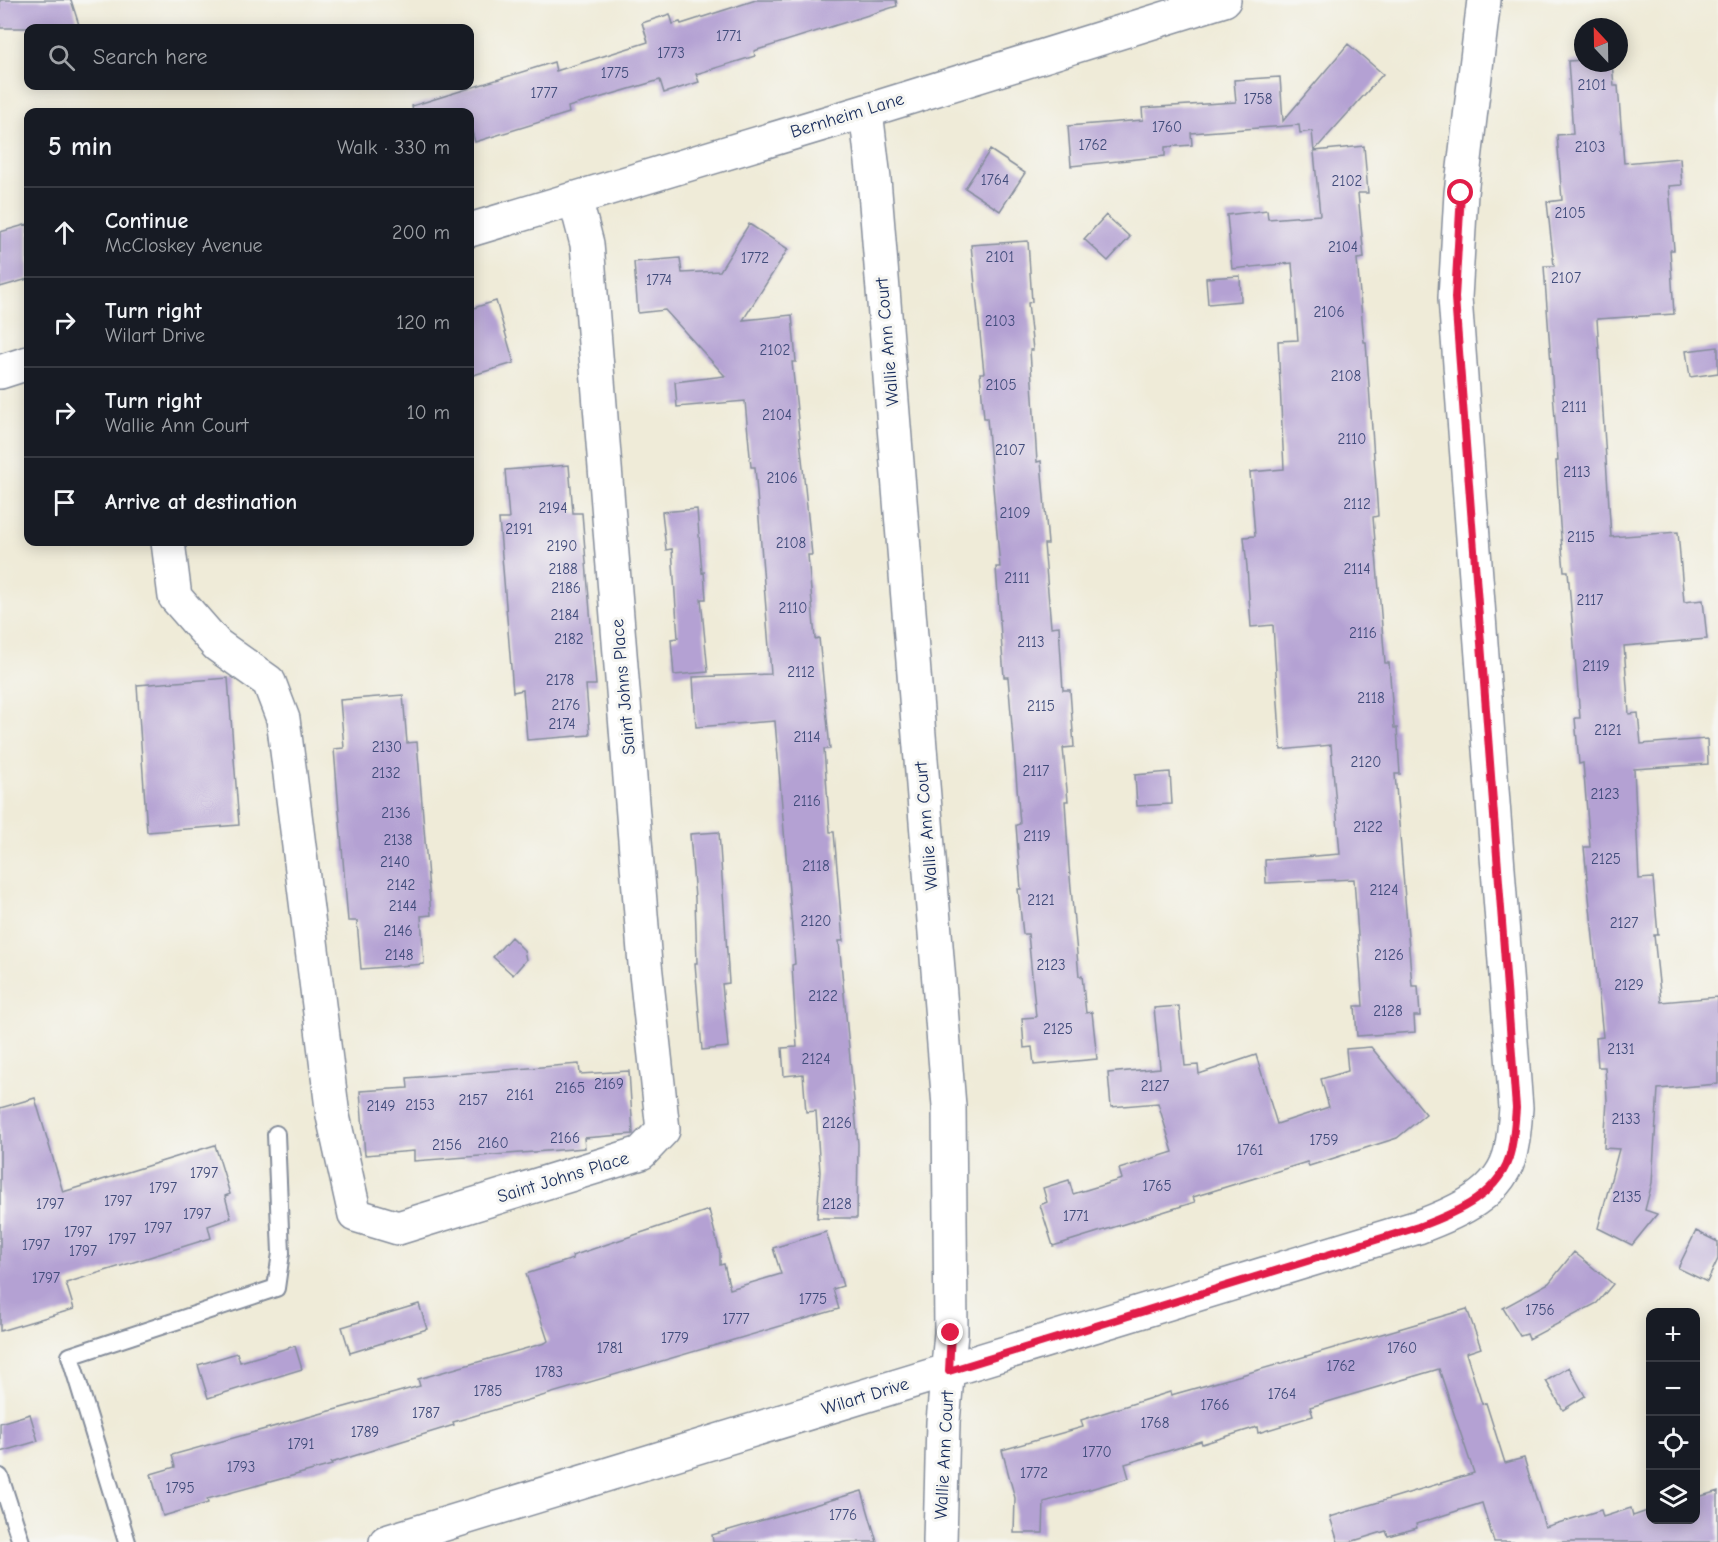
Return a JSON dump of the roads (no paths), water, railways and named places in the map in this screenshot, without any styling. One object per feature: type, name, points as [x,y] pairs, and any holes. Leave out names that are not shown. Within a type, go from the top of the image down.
[{"type":"street","name":"Bernheim Lane","points":[[474,229],[1224,0]]},
{"type":"street","name":"Wilart Drive","points":[[386,1542],[1418,1227],[1461,1211],[1488,1190],[1502,1171],[1511,1152],[1516,1108],[1455,298],[1461,193],[1484,0]]},
{"type":"street","name":"Wallie Ann Court","points":[[866,111],[875,191],[949,1106],[951,1333],[944,1422],[940,1542]]},
{"type":"street","name":"Saint Johns Place","points":[[169,546],[175,597],[217,645],[269,682],[283,720],[333,1116],[355,1215],[398,1228],[641,1153],[663,1130],[645,964],[587,244],[575,198]]},
{"type":"street","points":[[0,372],[24,364]]},
{"type":"lane","points":[[127,1542],[70,1356],[276,1288],[281,1253],[276,1134]]},
{"type":"lane","points":[[0,1477],[21,1542]]}]
